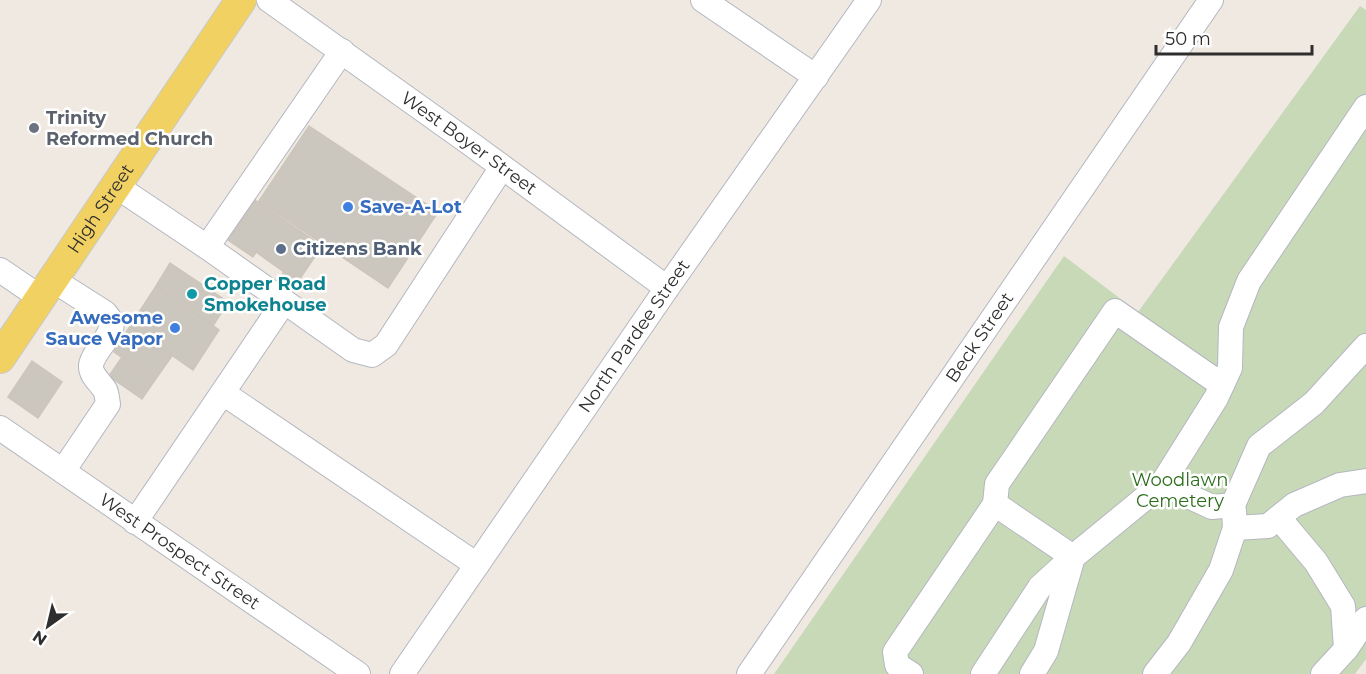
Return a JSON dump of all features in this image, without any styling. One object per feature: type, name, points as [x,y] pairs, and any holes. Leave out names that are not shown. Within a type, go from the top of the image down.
[{"type":"main road","name":"High Street","points":[[0,358],[241,0]]},
{"type":"street","name":"West Boyer Street","points":[[269,0],[668,288]]},
{"type":"street","points":[[703,0],[816,77]]},
{"type":"street","name":"North Pardee Street","points":[[402,674],[869,0]]},
{"type":"street","name":"Beck Street","points":[[749,674],[1211,0]]},
{"type":"street","points":[[207,247],[342,51]]},
{"type":"street","points":[[983,674],[1040,587],[1162,484],[1216,398],[1230,368],[1231,327],[1249,281],[1366,107]]},
{"type":"street","points":[[116,186],[353,350],[372,355],[386,345],[502,167]]},
{"type":"street","points":[[0,270],[105,313],[112,322],[112,330],[96,354],[91,367],[93,376],[107,393],[108,404],[63,471]]},
{"type":"street","points":[[135,522],[284,302]]},
{"type":"street","points":[[911,674],[897,665],[895,652],[995,504],[996,484],[1115,311],[1222,385]]},
{"type":"street","points":[[1155,674],[1179,643],[1221,570],[1234,516],[1259,446],[1314,404],[1366,346]]},
{"type":"street","points":[[223,393],[477,566]]},
{"type":"street","name":"West Prospect Street","points":[[0,428],[358,674]]},
{"type":"street","points":[[1162,484],[1234,516],[1269,526],[1294,505],[1340,485],[1366,481]]},
{"type":"street","points":[[995,504],[1073,557]]},
{"type":"street","points":[[1279,518],[1316,562],[1343,606],[1346,649]]},
{"type":"street","points":[[1032,674],[1046,651],[1073,557]]},
{"type":"street","points":[[1323,674],[1346,649],[1366,619]]},
{"type":"green space","name":"Woodlawn Cemetery","points":[[1360,6],[1366,10],[1366,659],[1355,674],[774,674],[1064,256],[1138,312]]},
{"type":"building","name":"Save-A-Lot","points":[[309,126],[438,212],[388,288],[259,201]]},
{"type":"building","name":"Citizens Bank","points":[[255,200],[322,246],[291,292],[277,282],[284,272],[256,252],[253,257],[228,240]]},
{"type":"building","name":"Copper Road Smokehouse","points":[[170,263],[228,302],[213,326],[156,286]]},
{"type":"building","name":"Awesome Sauce Vapor","points":[[156,286],[219,330],[193,370],[130,326]]},
{"type":"building","points":[[130,326],[172,356],[155,380],[114,352]]},
{"type":"building","points":[[122,357],[155,380],[142,399],[109,376]]},
{"type":"building","points":[[32,361],[62,382],[38,418],[8,397]]},
{"type":"place","name":"Trinity Reformed Church","points":[[34,128]]},
{"type":"place","name":"Save-A-Lot","points":[[348,207]]},
{"type":"place","name":"Citizens Bank","points":[[281,249]]},
{"type":"place","name":"Copper Road Smokehouse","points":[[192,294]]},
{"type":"place","name":"Awesome Sauce Vapor","points":[[175,328]]}]
